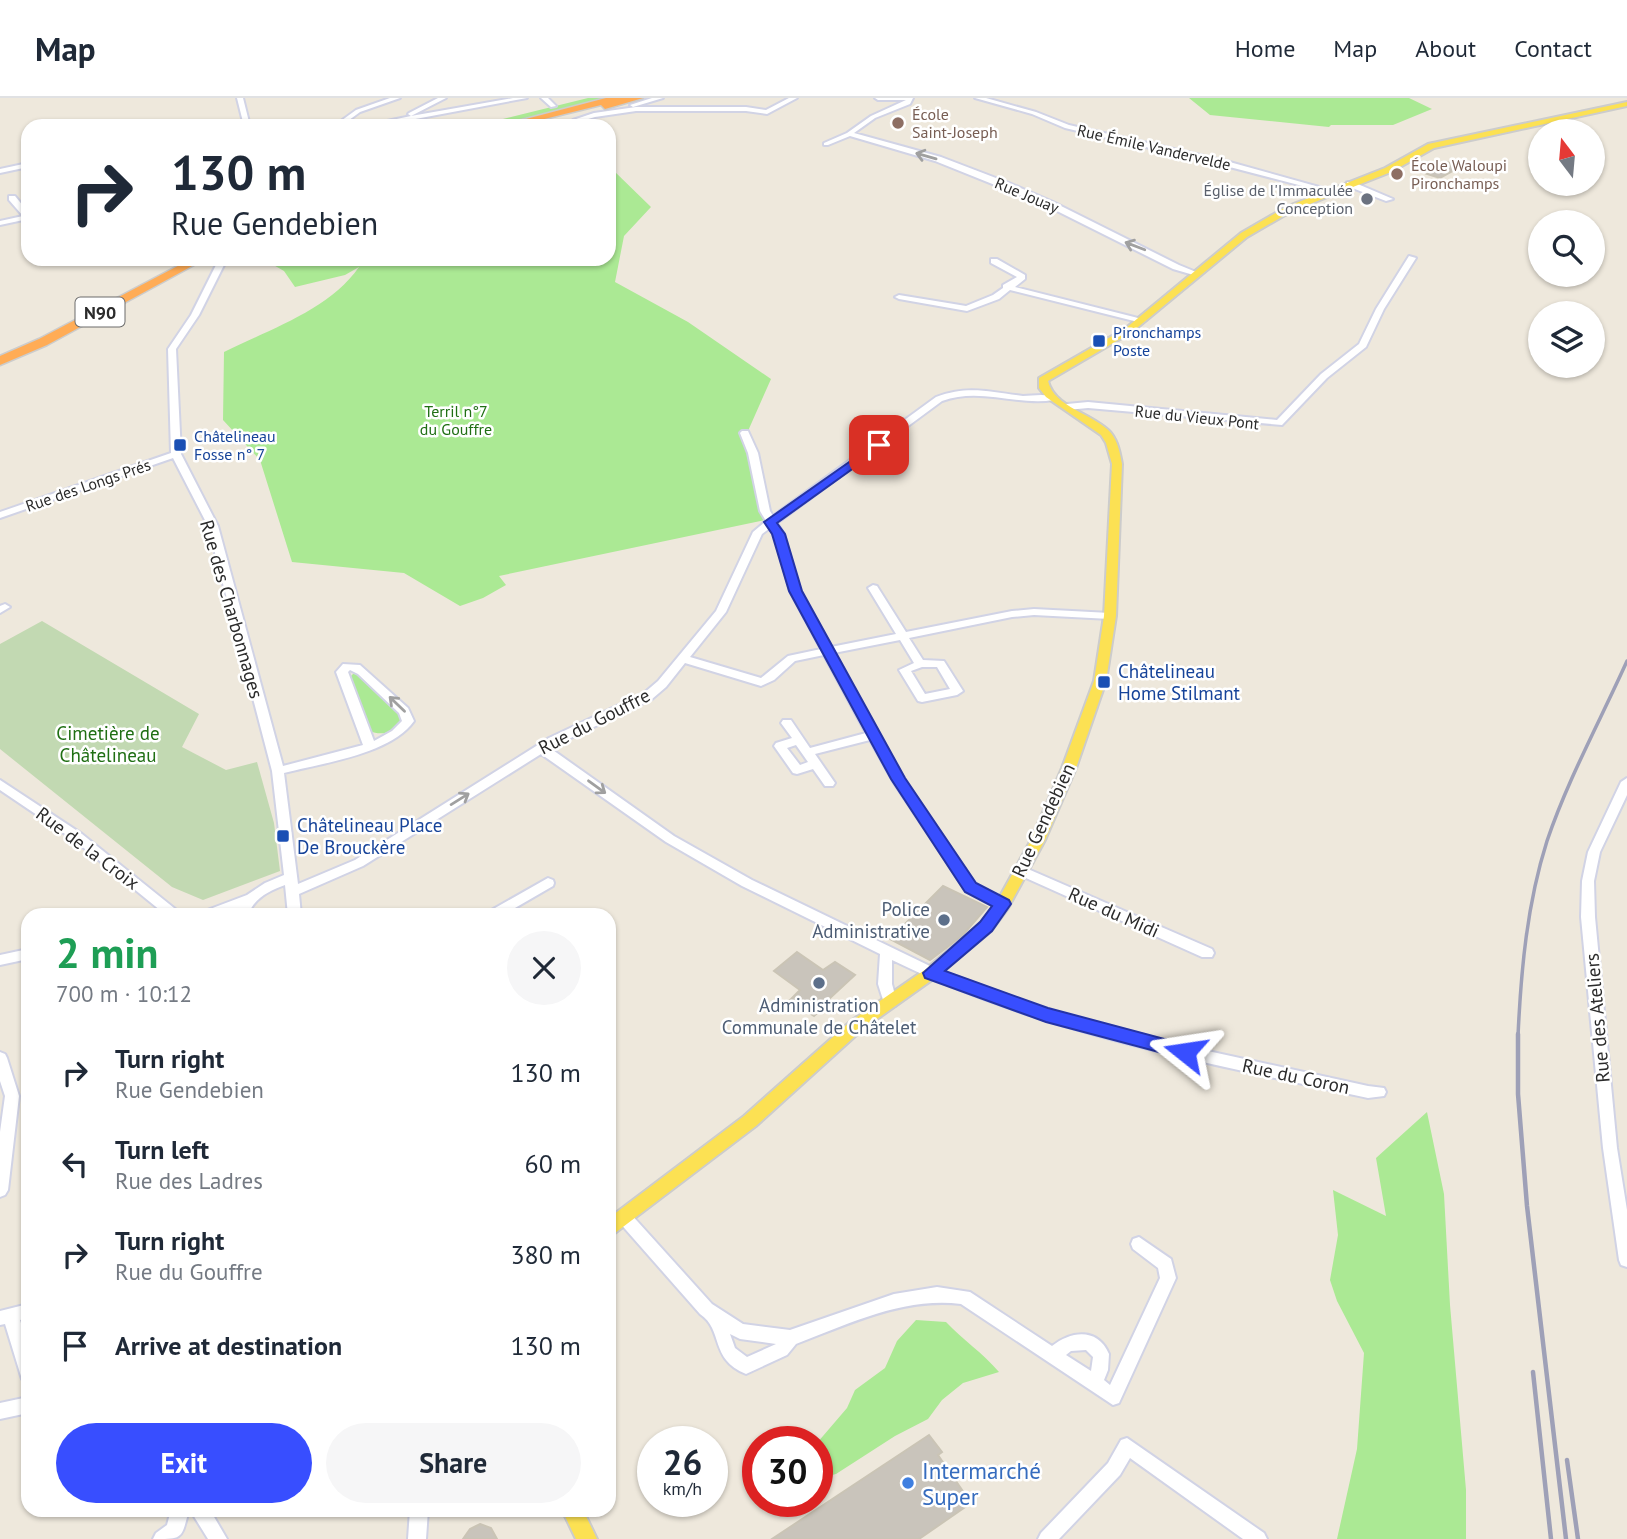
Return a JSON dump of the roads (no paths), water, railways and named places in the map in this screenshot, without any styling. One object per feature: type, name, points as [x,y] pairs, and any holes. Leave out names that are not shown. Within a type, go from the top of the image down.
[{"type":"highway","points":[[532,119],[617,98]]},
{"type":"highway","points":[[557,119],[640,100]]},
{"type":"highway","name":"N90","points":[[0,351],[163,266]]},
{"type":"highway","name":"N90","points":[[0,361],[43,342],[186,266]]},
{"type":"main road","points":[[1051,398],[1042,385],[1047,375],[1142,320],[1262,223],[1388,170],[1431,146],[1627,104]]},
{"type":"main road","name":"Rue Gendebien","points":[[616,1223],[750,1121],[857,1025],[932,973],[986,927],[1003,904],[1038,840],[1064,780],[1096,693],[1110,616],[1117,464],[1111,441],[1104,432],[1051,398]]},
{"type":"main road","points":[[576,1517],[587,1539]]},
{"type":"street","points":[[240,98],[245,119]]},
{"type":"street","points":[[347,119],[358,111],[397,98]]},
{"type":"street","points":[[401,119],[443,98]]},
{"type":"street","points":[[405,119],[524,98]]},
{"type":"street","points":[[544,98],[553,106]]},
{"type":"street","points":[[580,119],[640,100],[660,98]]},
{"type":"street","points":[[760,107],[779,98]]},
{"type":"street","points":[[613,110],[746,109],[767,112],[794,98]]},
{"type":"street","points":[[826,145],[849,134],[873,117],[908,103],[910,98],[878,98]]},
{"type":"street","name":"Rue Émile Vandervelde","points":[[978,98],[1034,113],[1067,127],[1210,159],[1333,192]]},
{"type":"street","points":[[640,100],[641,107],[650,110]]},
{"type":"street","name":"Rue Jouay","points":[[849,134],[937,159],[995,181],[1050,204],[1122,241],[1197,274]]},
{"type":"street","points":[[0,171],[21,166]]},
{"type":"street","points":[[1350,184],[1389,199]]},
{"type":"street","points":[[12,198],[21,209]]},
{"type":"street","points":[[0,223],[21,218]]},
{"type":"street","name":"Rue du Vieux Pont","points":[[1067,407],[1087,405],[1279,423],[1324,376],[1363,345],[1380,309],[1412,258]]},
{"type":"street","points":[[899,297],[967,309],[975,306],[996,297],[1022,277],[994,261]]},
{"type":"street","name":"Rue des Charbonnages","points":[[220,266],[195,314],[172,349],[176,454],[213,526],[278,771],[292,901]]},
{"type":"street","points":[[1006,287],[1142,320]]},
{"type":"street","name":"Rue du Gouffre","points":[[224,908],[252,897],[292,901],[359,863],[541,748],[648,696],[684,659],[721,612],[758,532],[947,396],[972,391],[1022,400],[1051,398]]},
{"type":"street","points":[[745,433],[753,453],[765,511],[779,534],[795,591],[873,734],[898,779],[971,888],[1003,904]]},
{"type":"street","name":"Rue des Longs Prés","points":[[0,515],[176,454]]},
{"type":"street","points":[[873,588],[920,664]]},
{"type":"street","points":[[684,659],[761,682],[770,680],[784,663],[792,658],[902,634],[1034,612],[1110,616]]},
{"type":"street","points":[[940,663],[957,691],[922,698],[905,670],[920,664],[940,663]]},
{"type":"street","points":[[278,771],[370,747],[404,727],[408,716],[356,667],[347,666],[342,672],[370,747]]},
{"type":"street","points":[[787,723],[829,783]]},
{"type":"street","points":[[808,752],[873,734]]},
{"type":"street","points":[[798,740],[780,746],[797,770],[815,764]]},
{"type":"street","points":[[541,748],[670,839],[747,884],[887,952],[884,963],[886,993],[890,1002]]},
{"type":"street","name":"Rue des Ateliers","points":[[1627,782],[1594,852],[1588,881],[1588,917],[1610,1148],[1627,1260]]},
{"type":"street","name":"Rue de la Croix","points":[[0,784],[78,836],[165,908]]},
{"type":"street","name":"Rue du Midi","points":[[1021,871],[1207,953]]},
{"type":"street","points":[[506,908],[548,884]]},
{"type":"street","points":[[243,908],[252,897]]},
{"type":"street","name":"Rue du Coron","points":[[887,952],[932,973],[1046,1015],[1147,1042],[1368,1092],[1379,1092]]},
{"type":"street","points":[[0,960],[21,956]]},
{"type":"street","points":[[0,1058],[12,1096],[0,1190]]},
{"type":"street","points":[[624,1217],[706,1309],[740,1331],[790,1338],[894,1301],[937,1294],[964,1297],[1113,1397],[1168,1278],[1165,1264],[1139,1244]]},
{"type":"street","points":[[716,1316],[729,1353],[746,1366],[781,1350],[790,1338]]},
{"type":"street","points":[[5,1317],[21,1356]]},
{"type":"street","points":[[1054,1356],[1061,1347],[1073,1342],[1090,1342],[1101,1354],[1100,1370],[1094,1382]]},
{"type":"street","points":[[0,1411],[21,1406]]},
{"type":"street","points":[[1047,1539],[1114,1469],[1127,1446],[1258,1539]]},
{"type":"street","points":[[162,1539],[175,1530],[178,1517]]},
{"type":"street","points":[[204,1517],[218,1539]]},
{"type":"street","points":[[417,1539],[419,1517]]},
{"type":"railway","points":[[1518,1036],[1526,937],[1540,865],[1555,818],[1574,773],[1627,661]]},
{"type":"railway","points":[[1518,1036],[1518,1094],[1527,1206],[1566,1539]]},
{"type":"railway","points":[[1533,1372],[1551,1539]]},
{"type":"railway","points":[[1567,1460],[1578,1539]]},
{"type":"place","name":"École Saint-Joseph","points":[[898,123]]},
{"type":"place","name":"École Waloupi Pironchamps","points":[[1397,174]]},
{"type":"place","name":"Église de l'Immaculée Conception","points":[[1367,199]]},
{"type":"place","name":"Pironchamps Poste","points":[[1099,341]]},
{"type":"place","name":"Châtelineau Fosse n° 7","points":[[180,445]]},
{"type":"place","name":"Châtelineau Home Stilmant","points":[[1104,682]]},
{"type":"place","name":"Châtelineau Place De Brouckère","points":[[283,836]]},
{"type":"place","name":"Police Administrative","points":[[944,920]]},
{"type":"place","name":"Administration Communale de Châtelet","points":[[819,983]]},
{"type":"place","name":"Intermarché Super","points":[[908,1483]]},
{"type":"park label","name":"Terril n°7 du Gouffre","points":[[456,420]]},
{"type":"park label","name":"Cimetière de Châtelineau","points":[[108,744]]}]
